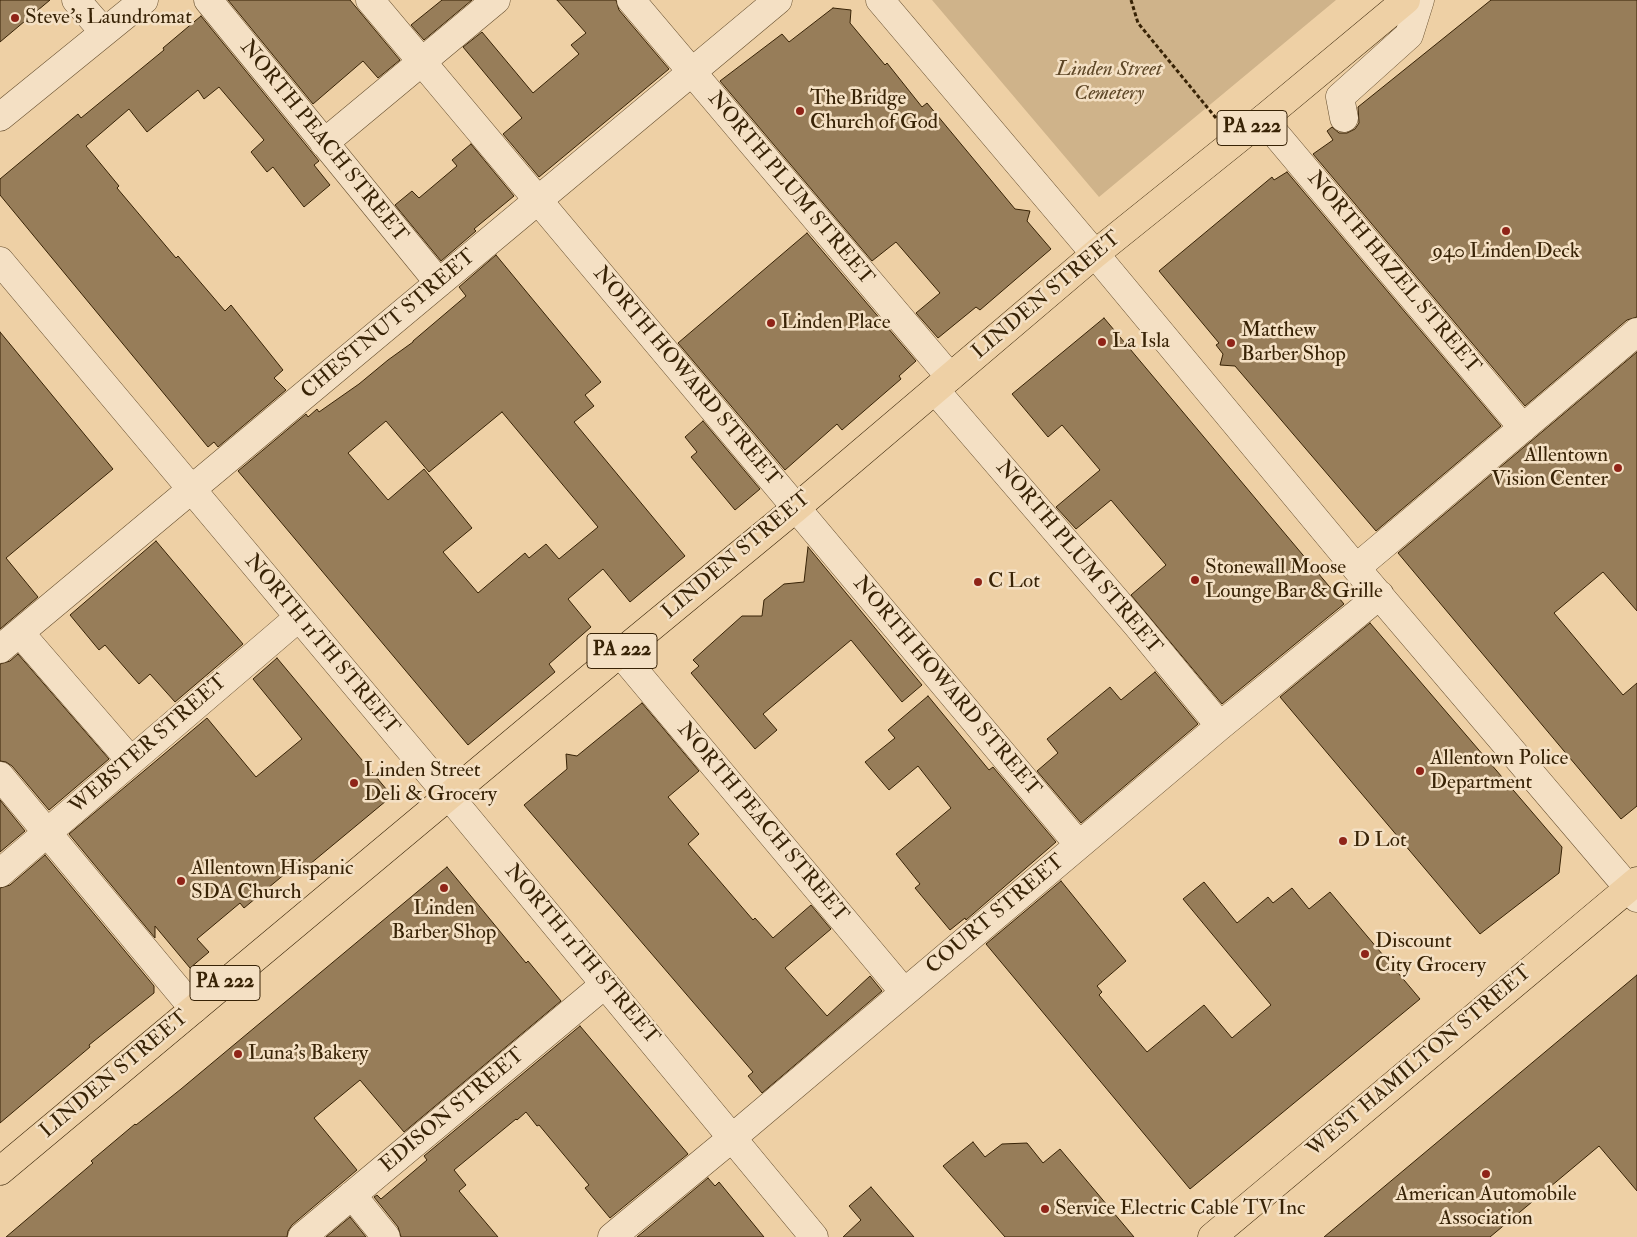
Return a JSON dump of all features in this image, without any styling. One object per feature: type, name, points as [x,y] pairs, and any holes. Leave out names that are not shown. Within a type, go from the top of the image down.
[{"type":"main road","name":"LINDEN STREET","points":[[0,1171],[796,508],[1095,254],[1263,119],[1406,0]]},
{"type":"main road","name":"WEST HAMILTON STREET","points":[[1212,1237],[1634,889]]},
{"type":"street","points":[[76,0],[104,32]]},
{"type":"street","points":[[0,117],[144,0]]},
{"type":"street","name":"NORTH PEACH STREET","points":[[208,0],[439,283]]},
{"type":"street","name":"NORTH HOWARD STREET","points":[[370,0],[1079,846]]},
{"type":"street","points":[[324,143],[496,0]]},
{"type":"street","name":"NORTH PLUM STREET","points":[[631,0],[1220,726]]},
{"type":"street","name":"CHESTNUT STREET","points":[[10,641],[778,0]]},
{"type":"street","points":[[880,0],[1095,254],[1356,568],[1634,889]]},
{"type":"street","points":[[1344,118],[1340,97],[1409,35],[1420,0]]},
{"type":"street","name":"NORTH HAZEL STREET","points":[[1263,119],[1523,428]]},
{"type":"street","name":"NORTH 11TH STREET","points":[[0,261],[449,796],[814,1237]]},
{"type":"street","points":[[1356,568],[1637,332]]},
{"type":"street","name":"COURT STREET","points":[[612,1237],[1220,726],[1380,595]]},
{"type":"street","name":"WEBSTER STREET","points":[[0,872],[298,618]]},
{"type":"street","points":[[10,641],[130,760]]},
{"type":"street","name":"NORTH PEACH STREET","points":[[620,653],[904,992]]},
{"type":"street","points":[[0,776],[194,1009]]},
{"type":"street","name":"EDISON STREET","points":[[302,1237],[604,984]]},
{"type":"street","points":[[352,1195],[386,1237]]},
{"type":"path","points":[[1131,0],[1138,23],[1216,118]]},
{"type":"green space","name":"Linden Street Cemetery","points":[[932,0],[1336,0],[1099,197]]},
{"type":"building","name":"Steve's Laundromat","points":[[0,0],[50,0],[0,42]]},
{"type":"building","points":[[228,0],[350,0],[400,60],[378,78],[363,61],[313,104]]},
{"type":"building","points":[[442,0],[472,0],[424,40],[411,25]]},
{"type":"building","points":[[557,0],[616,0],[619,10],[669,69],[539,177],[503,134],[522,118],[463,47],[482,32],[533,93],[579,54],[571,45],[586,33]]},
{"type":"building","name":"940 Linden Deck","points":[[1491,0],[1637,0],[1637,317],[1627,320],[1525,406],[1313,154],[1333,140],[1327,131],[1332,127],[1339,133],[1347,133],[1355,129],[1359,123],[1358,107]]},
{"type":"building","points":[[833,8],[851,10],[850,23],[885,65],[887,63],[922,107],[927,103],[1015,209],[1030,211],[1027,221],[1051,249],[980,310],[976,307],[938,338],[916,313],[940,293],[896,242],[872,261],[720,81],[782,34],[789,42]]},
{"type":"building","points":[[201,16],[319,161],[314,165],[330,185],[304,207],[273,167],[267,172],[251,152],[264,140],[219,87],[204,99],[198,90],[147,132],[129,109],[86,146],[119,186],[117,188],[176,258],[178,256],[225,311],[231,305],[283,370],[274,378],[286,390],[218,447],[214,442],[208,447],[0,195],[0,179],[78,114],[81,118],[164,50],[163,48]]},
{"type":"building","points":[[471,144],[514,196],[474,229],[476,231],[441,261],[395,205],[412,191],[419,198],[457,166],[452,160]]},
{"type":"building","points":[[1287,172],[1501,426],[1376,531],[1235,366],[1220,365],[1223,354],[1216,345],[1219,343],[1159,271],[1272,177],[1274,180]]},
{"type":"building","name":"Linden Place","points":[[807,233],[916,361],[899,376],[901,379],[842,430],[837,424],[785,470],[678,343]]},
{"type":"building","points":[[496,255],[601,382],[585,395],[594,406],[574,422],[685,556],[630,602],[603,569],[568,599],[591,627],[549,664],[555,672],[468,745],[238,471],[306,414],[308,417],[317,409],[319,412],[413,342],[466,296],[459,287]],"holes":[[[502,412],[598,527],[559,559],[546,544],[529,558],[525,553],[478,593],[443,552],[472,528],[424,469],[388,500],[348,453],[386,421],[429,472]]]},
{"type":"building","points":[[1104,318],[1344,604],[1222,704],[1131,595],[1166,565],[1111,500],[1076,529],[1056,507],[1100,470],[1062,425],[1048,437],[1012,394]]},
{"type":"building","points":[[0,332],[113,469],[6,558],[38,597],[0,629]]},
{"type":"building","points":[[1637,352],[1637,611],[1603,572],[1554,613],[1623,695],[1637,683],[1637,806],[1621,819],[1398,553]]},
{"type":"building","points":[[703,421],[760,489],[735,510],[691,457],[697,452],[685,437]]},
{"type":"building","points":[[156,541],[243,644],[175,702],[150,674],[139,684],[105,645],[99,650],[70,615]]},
{"type":"building","points":[[808,547],[922,685],[902,702],[851,640],[763,714],[777,730],[755,749],[691,673],[699,666],[693,660],[742,616],[762,616],[764,600],[784,584],[804,582]]},
{"type":"building","name":"Allentown Police Department","points":[[1370,623],[1562,847],[1559,873],[1480,934],[1280,697]]},
{"type":"building","points":[[18,654],[109,759],[49,810],[12,766],[0,761],[0,664],[10,661]]},
{"type":"building","points":[[277,658],[392,796],[298,874],[292,868],[244,908],[240,903],[197,939],[209,952],[190,968],[155,926],[155,938],[69,834],[207,718],[256,777],[302,739],[253,679]]},
{"type":"building","points":[[1155,672],[1198,724],[1081,823],[1037,771],[1058,753],[1047,739],[1110,687],[1121,700]]},
{"type":"building","points":[[928,696],[989,770],[993,767],[1056,842],[966,920],[965,918],[950,930],[915,888],[920,884],[896,854],[951,808],[918,766],[889,790],[865,762],[895,738],[888,730]]},
{"type":"building","points":[[642,703],[699,771],[668,797],[699,834],[688,844],[753,920],[755,918],[773,938],[811,905],[831,929],[785,968],[827,1016],[870,976],[882,991],[762,1093],[748,1076],[753,1072],[524,805],[567,769],[566,754],[577,756]]},
{"type":"building","points":[[0,800],[25,831],[0,852]]},
{"type":"building","points":[[45,855],[154,986],[154,993],[89,1045],[90,1047],[0,1123],[0,888],[10,885]]},
{"type":"building","points":[[447,867],[526,963],[528,961],[561,1001],[404,1132],[360,1080],[314,1118],[357,1170],[292,1225],[287,1237],[6,1237],[93,1163],[91,1161],[135,1124],[181,1089]]},
{"type":"building","points":[[1061,881],[1126,961],[1097,986],[1102,992],[1099,995],[1147,1052],[1204,1005],[1232,1038],[1271,1005],[1183,899],[1204,882],[1237,923],[1268,897],[1273,903],[1292,888],[1309,909],[1330,892],[1420,999],[1190,1189],[986,944]]},
{"type":"building","points":[[1637,975],[1637,1191],[1599,1146],[1490,1237],[1324,1237]]},
{"type":"building","points":[[580,1026],[688,1154],[610,1218],[585,1188],[589,1185],[526,1112],[454,1170],[466,1185],[459,1191],[498,1237],[401,1237],[398,1227],[374,1197],[377,1195],[381,1199],[427,1160],[424,1156]]},
{"type":"building","name":"Service Electric Cable TV Inc","points":[[973,1142],[985,1157],[1002,1144],[1027,1143],[1043,1163],[1060,1149],[1134,1237],[1005,1237],[943,1166]]},
{"type":"building","points":[[708,1178],[715,1186],[719,1182],[764,1237],[637,1237]]},
{"type":"building","points":[[871,1187],[914,1237],[843,1237],[861,1220],[849,1206]]},
{"type":"building","points":[[350,1217],[366,1237],[326,1237]]},
{"type":"place","name":"Steve's Laundromat","points":[[15,18]]},
{"type":"place","name":"The Bridge Church of God","points":[[800,111]]},
{"type":"place","name":"940 Linden Deck","points":[[1506,231]]},
{"type":"place","name":"Linden Place","points":[[771,323]]},
{"type":"place","name":"La Isla","points":[[1102,342]]},
{"type":"place","name":"Matthew Barber Shop","points":[[1231,343]]},
{"type":"place","name":"Allentown Vision Center","points":[[1618,468]]},
{"type":"place","name":"Stonewall Moose Lounge Bar & Grille","points":[[1195,580]]},
{"type":"place","name":"C Lot","points":[[978,582]]},
{"type":"place","name":"Allentown Police Department","points":[[1420,771]]},
{"type":"place","name":"Linden Street Deli & Grocery","points":[[354,783]]},
{"type":"place","name":"D Lot","points":[[1343,841]]},
{"type":"place","name":"Allentown Hispanic SDA Church","points":[[181,881]]},
{"type":"place","name":"Linden Barber Shop","points":[[444,888]]},
{"type":"place","name":"Discount City Grocery","points":[[1365,954]]},
{"type":"place","name":"Luna's Bakery","points":[[238,1054]]},
{"type":"place","name":"American Automobile Association","points":[[1486,1174]]},
{"type":"place","name":"Service Electric Cable TV Inc","points":[[1045,1209]]}]
